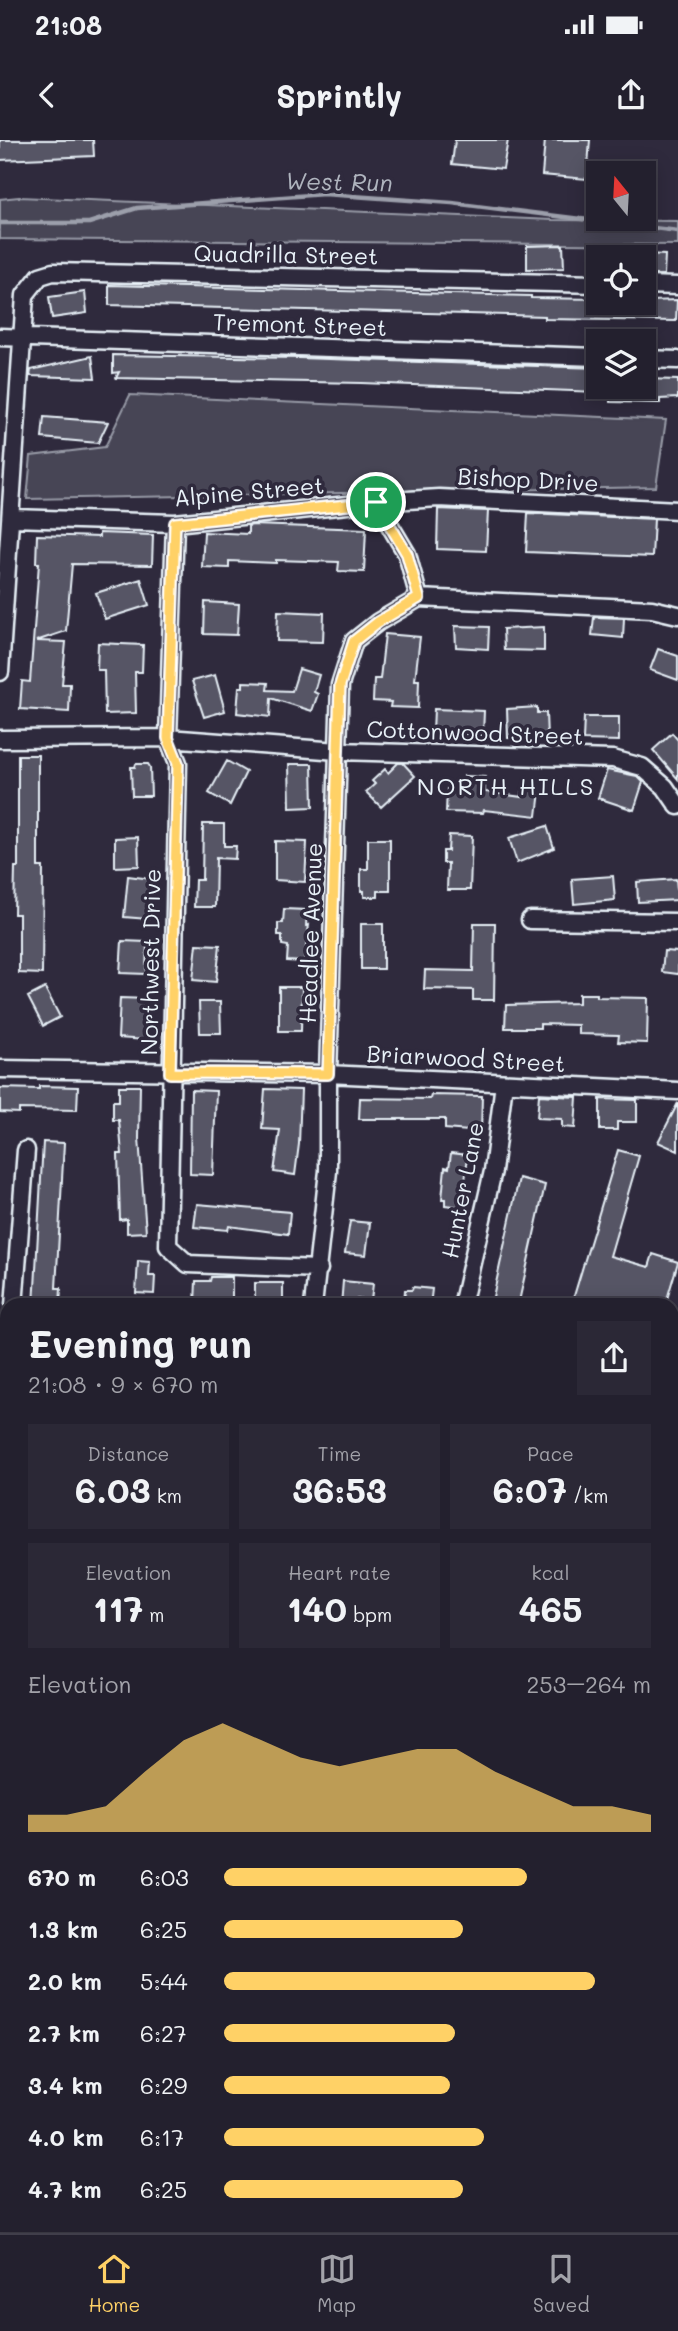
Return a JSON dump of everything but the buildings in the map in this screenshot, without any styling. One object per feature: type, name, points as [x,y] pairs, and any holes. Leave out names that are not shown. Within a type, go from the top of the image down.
[{"type":"street","name":"Quadrilla Street","points":[[0,672],[25,295],[40,276],[53,272],[586,284]]},
{"type":"street","points":[[656,285],[678,286]]},
{"type":"street","name":"Tremont Street","points":[[0,337],[586,357]]},
{"type":"street","points":[[656,359],[678,360]]},
{"type":"street","name":"Bishop Drive","points":[[376,502],[439,498],[678,510]]},
{"type":"street","points":[[376,502],[407,554],[419,598],[652,609],[678,615]]},
{"type":"street","name":"Alpine Street","points":[[12,518],[175,523],[376,502]]},
{"type":"street","name":"Northwest Drive","points":[[175,523],[168,738],[178,763],[168,1246],[188,1264],[319,1269]]},
{"type":"street","name":"Headlee Avenue","points":[[314,1298],[328,1171],[328,1074],[340,685],[354,641],[378,622],[419,598]]},
{"type":"street","name":"Cottonwood Street","points":[[0,739],[168,738],[338,751],[613,759],[642,766],[665,787],[678,806]]},
{"type":"street","points":[[530,920],[678,922]]},
{"type":"street","name":"Briarwood Street","points":[[0,1069],[328,1074],[678,1091]]},
{"type":"street","name":"Hunter Lane","points":[[464,1298],[493,1171],[504,1083]]},
{"type":"street","points":[[15,1298],[26,1150]]},
{"type":"shaded area","points":[[19,197],[586,220],[586,231],[656,231],[656,221],[678,221],[678,245],[0,239],[0,199]]},
{"type":"shaded area","points":[[130,395],[666,420],[656,487],[27,499],[31,456],[105,447]]},
{"type":"shaded area","points":[[0,2232],[196,2233],[0,2233]]},
{"type":"waterway","name":"West Run","points":[[0,223],[89,223],[137,208],[324,194],[452,203],[678,231]]},
{"type":"district","name":"NORTH HILLS","points":[[506,785]]},
{"type":"route","points":[[376,502],[407,554],[419,598],[378,622],[354,641],[340,685],[328,1074],[170,1073],[178,763],[168,738],[175,523],[376,502]]}]
